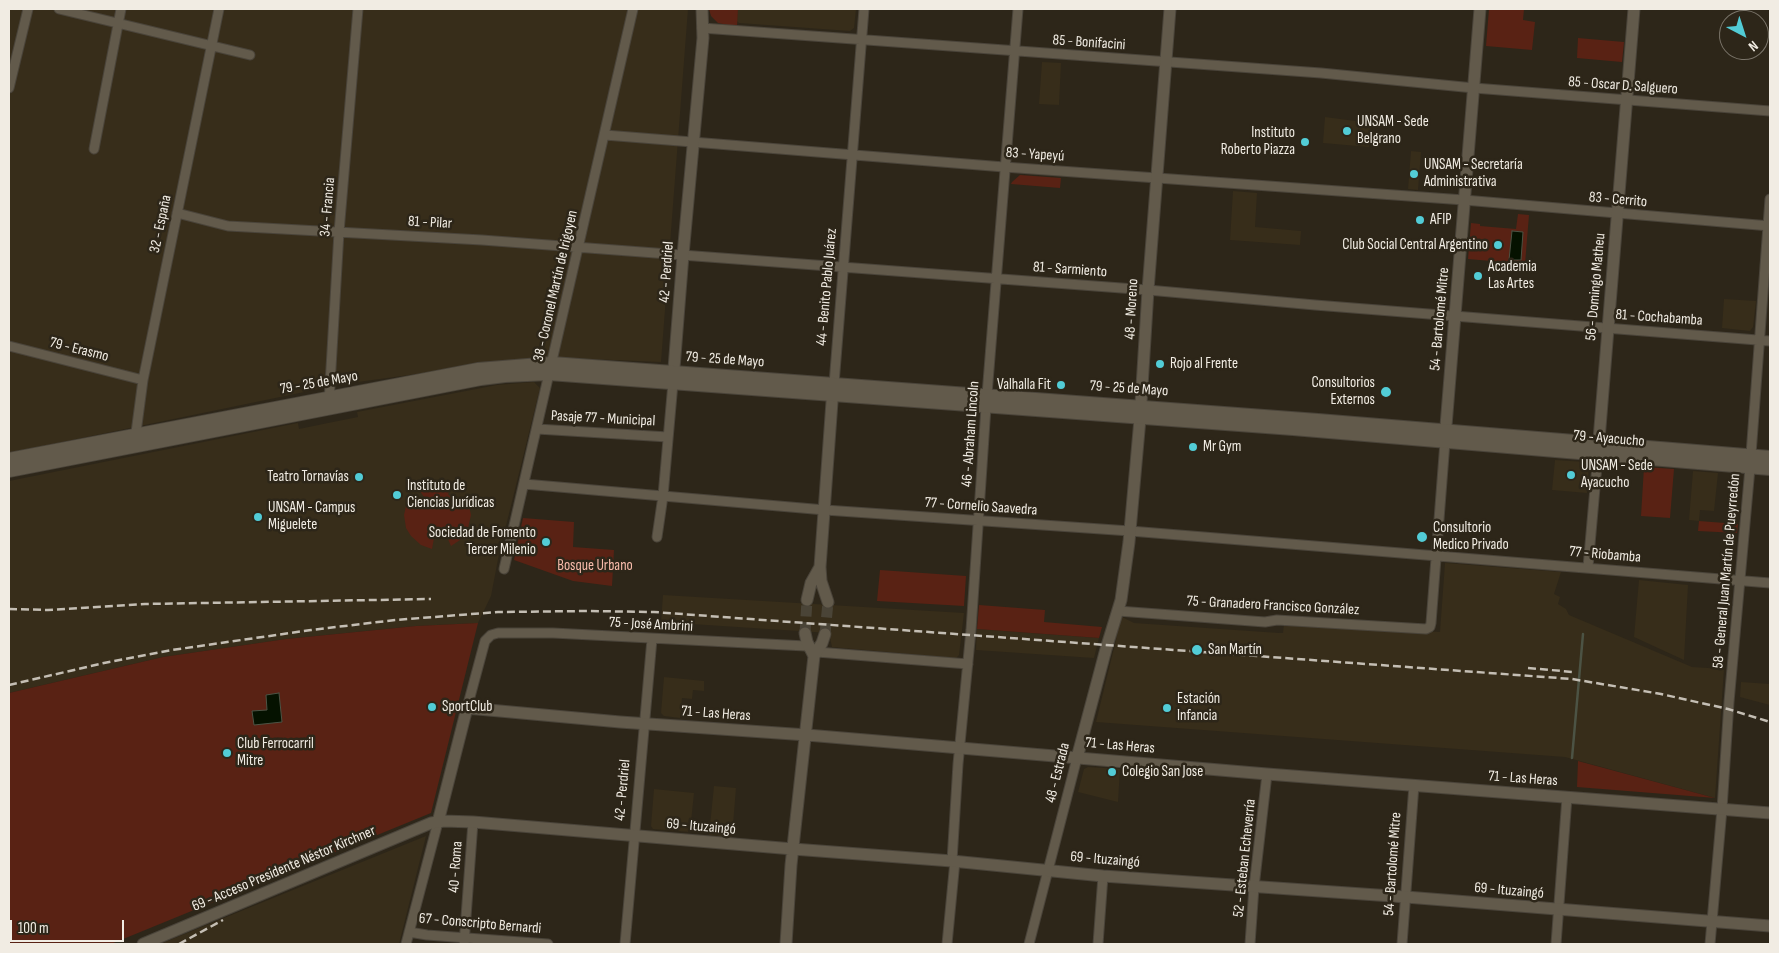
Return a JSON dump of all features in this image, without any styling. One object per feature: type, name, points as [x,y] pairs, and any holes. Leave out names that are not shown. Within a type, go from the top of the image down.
[{"type":"main road","name":"79 - 25 de Mayo","points":[[9,471],[135,441],[329,403],[550,368],[1446,436]]},
{"type":"main road","name":"79 - Ayacucho","points":[[1446,436],[1751,462],[1770,469]]},
{"type":"main road","name":"79 - 25 de Mayo","points":[[9,459],[135,441]]},
{"type":"main road","name":"79 - Ayacucho","points":[[1751,462],[1770,457]]},
{"type":"street","points":[[9,88],[28,9]]},
{"type":"street","points":[[59,9],[250,55]]},
{"type":"street","points":[[94,149],[122,9]]},
{"type":"street","name":"32 - España","points":[[135,441],[143,380],[220,9]]},
{"type":"street","name":"34 - Francia","points":[[329,403],[339,232],[358,9]]},
{"type":"street","name":"38 - Coronel Martín de Irigoyen","points":[[504,569],[633,9]]},
{"type":"street","name":"42 - Perdriel","points":[[656,537],[663,496],[674,378],[703,38],[702,9]]},
{"type":"street","name":"44 - Benito Pablo Juárez","points":[[828,602],[821,581],[820,568],[864,9]]},
{"type":"street","name":"46 - Abraham Lincoln","points":[[947,944],[1004,167],[1018,9]]},
{"type":"street","name":"48 - Moreno","points":[[1118,611],[1130,531],[1170,9]]},
{"type":"street","name":"54 - Bartolomé Mitre","points":[[1426,629],[1430,627],[1431,623],[1480,9]]},
{"type":"street","name":"56 - Domingo Matheu","points":[[1588,567],[1634,9]]},
{"type":"street","name":"85 - Bonifacini","points":[[702,28],[1321,73],[1474,88]]},
{"type":"street","name":"85 - Oscar D. Salguero","points":[[1474,88],[1770,111]]},
{"type":"street","name":"83 - Yapeyú","points":[[605,135],[1004,167],[1464,200]]},
{"type":"street","name":"83 - Cerrito","points":[[1464,200],[1769,226]]},
{"type":"street","name":"58 - General Juan Martín de Pueyrredón","points":[[1710,944],[1729,702],[1751,462],[1770,200]]},
{"type":"street","name":"81 - Pilar","points":[[177,213],[228,226],[482,240],[683,255]]},
{"type":"street","name":"81 - Sarmiento","points":[[683,255],[1148,290],[1455,316]]},
{"type":"street","name":"81 - Cochabamba","points":[[1455,316],[1770,341]]},
{"type":"street","name":"79 - Erasmo","points":[[9,346],[143,380]]},
{"type":"street","name":"Pasaje 77 - Municipal","points":[[537,429],[668,437]]},
{"type":"street","name":"77 - Cornelio Saavedra","points":[[524,484],[825,510],[1130,531],[1436,556]]},
{"type":"street","name":"77 - Riobamba","points":[[1436,556],[1770,583]]},
{"type":"street","name":"44 - Benito Pablo Juárez","points":[[807,600],[811,583],[820,568]]},
{"type":"street","name":"75 - Granadero Francisco González","points":[[1118,611],[1265,622],[1277,620],[1426,629]]},
{"type":"street","name":"48 - Estrada","points":[[1028,944],[1106,649],[1118,611]]},
{"type":"street","name":"75 - José Ambrini","points":[[467,708],[485,641],[491,635],[498,633],[553,633],[806,646],[814,652],[968,664]]},
{"type":"street","points":[[786,944],[793,849],[807,735],[814,652],[805,633]]},
{"type":"street","points":[[814,652],[822,643],[825,634]]},
{"type":"street","name":"42 - Perdriel","points":[[626,944],[652,639]]},
{"type":"street","points":[[406,944],[467,708]]},
{"type":"street","name":"71 - Las Heras","points":[[467,708],[644,724],[807,735],[1267,774],[1770,813]]},
{"type":"street","name":"52 - Esteban Echeverría","points":[[1250,944],[1254,887],[1267,774]]},
{"type":"street","name":"54 - Bartolomé Mitre","points":[[1402,944],[1414,785]]},
{"type":"street","points":[[1556,944],[1567,797]]},
{"type":"street","name":"69 - Ituzaingó","points":[[438,822],[473,822],[953,861],[1103,876],[1406,897],[1770,926]]},
{"type":"street","name":"69 - Acceso Presidente Néstor Kirchner","points":[[143,944],[438,822]]},
{"type":"street","name":"40 - Roma","points":[[464,941],[473,822]]},
{"type":"street","points":[[1098,944],[1103,876]]},
{"type":"street","name":"67 - Conscripto Bernardi","points":[[410,932],[464,941],[548,944]]},
{"type":"shaded area","points":[[9,9],[688,9],[661,362],[542,357],[343,384],[9,453]]},
{"type":"shaded area","points":[[738,9],[856,9],[854,28],[850,31],[739,23],[737,21]]},
{"type":"shaded area","points":[[1042,62],[1061,63],[1059,105],[1039,104]]},
{"type":"shaded area","name":"UNSAM - Sede Belgrano","points":[[1325,117],[1371,123],[1369,147],[1323,143]]},
{"type":"shaded area","name":"UNSAM - Secretaría Administrativa","points":[[1411,151],[1421,152],[1418,190],[1408,189]]},
{"type":"shaded area","points":[[1233,191],[1257,193],[1255,227],[1301,231],[1300,245],[1230,240]]},
{"type":"shaded area","points":[[1512,231],[1523,232],[1521,260],[1509,260]]},
{"type":"shaded area","points":[[1724,299],[1756,301],[1753,327],[1750,331],[1722,328]]},
{"type":"shaded area","name":"UNSAM - Campus Miguelete","points":[[534,382],[540,388],[499,554],[491,596],[478,623],[416,626],[286,639],[163,657],[9,693],[9,481],[298,423],[299,429],[358,417],[357,412],[497,385]]},
{"type":"shaded area","name":"UNSAM - Sede Ayacucho","points":[[1555,460],[1586,462],[1589,465],[1587,493],[1552,490]]},
{"type":"shaded area","points":[[1693,471],[1718,473],[1714,511],[1700,510],[1699,521],[1689,520]]},
{"type":"shaded area","points":[[1445,563],[1561,572],[1554,594],[1560,597],[1558,604],[1566,609],[1569,615],[1692,667],[1724,669],[1715,798],[1565,757],[1096,722],[1122,617],[1134,623],[1279,633],[1283,633],[1284,623],[1440,632]]},
{"type":"shaded area","points":[[1639,580],[1688,585],[1684,660],[1634,637]]},
{"type":"shaded area","points":[[663,595],[964,613],[959,655],[956,658],[832,647],[829,633],[661,622]]},
{"type":"shaded area","points":[[977,629],[1099,638],[1094,658],[976,650]]},
{"type":"shaded area","points":[[664,677],[704,681],[704,691],[693,690],[692,699],[682,698],[680,718],[664,716],[661,713]]},
{"type":"shaded area","points":[[1741,682],[1770,684],[1770,705],[1740,697]]},
{"type":"shaded area","points":[[279,693],[282,722],[254,725],[252,711],[267,710],[266,695]]},
{"type":"shaded area","points":[[1088,767],[1120,769],[1118,802],[1078,792],[1084,769]]},
{"type":"shaded area","points":[[714,786],[736,788],[732,837],[709,835]]},
{"type":"shaded area","points":[[654,789],[694,793],[690,832],[653,829],[651,826]]},
{"type":"shaded area","points":[[426,836],[399,944],[160,944],[288,892]]},
{"type":"green space","points":[[709,9],[738,9],[737,27],[718,23],[711,16]]},
{"type":"green space","points":[[1489,9],[1524,9],[1523,20],[1535,22],[1532,50],[1486,46]]},
{"type":"green space","points":[[1578,38],[1624,42],[1622,62],[1577,58]]},
{"type":"green space","points":[[1020,175],[1061,178],[1060,188],[1011,184]]},
{"type":"green space","name":"Club Social Central Argentino","points":[[1518,214],[1529,215],[1525,264],[1468,259],[1471,223],[1480,224],[1480,226],[1516,229]]},
{"type":"green space","points":[[1644,467],[1674,469],[1670,518],[1641,516]]},
{"type":"green space","points":[[435,482],[453,485],[448,494],[459,506],[468,501],[471,515],[468,528],[460,540],[451,546],[447,537],[434,538],[432,549],[421,545],[411,536],[406,528],[404,515],[407,502],[416,506],[424,497],[418,488]]},
{"type":"green space","name":"Bosque Urbano","points":[[523,518],[574,522],[573,547],[614,550],[612,586],[573,581],[514,560]]},
{"type":"green space","points":[[1699,521],[1738,524],[1737,533],[1698,531]]},
{"type":"green space","points":[[880,570],[966,576],[964,606],[877,601]]},
{"type":"green space","points":[[979,605],[1045,610],[1044,622],[1102,627],[1099,638],[977,629]]},
{"type":"green space","name":"Club Ferrocarril Mitre","points":[[478,623],[431,813],[111,944],[9,944],[9,693],[163,657],[286,639],[416,626]]},
{"type":"green space","points":[[1578,761],[1715,798],[1577,787]]},
{"type":"waterway","points":[[1572,758],[1583,634]]},
{"type":"tunnel","points":[[805,633],[807,600]]},
{"type":"tunnel","points":[[825,634],[828,602]]},
{"type":"railway","points":[[9,609],[48,610],[145,604],[431,599]]},
{"type":"railway","points":[[9,685],[104,663],[172,650],[395,620],[498,612],[654,612],[1572,679],[1661,694],[1728,709],[1770,722]]},
{"type":"railway","points":[[1528,668],[1573,672]]},
{"type":"railway","points":[[179,944],[223,920]]},
{"type":"place","name":"UNSAM - Sede Belgrano","points":[[1347,131]]},
{"type":"place","name":"Instituto Roberto Piazza","points":[[1305,142]]},
{"type":"place","name":"UNSAM - Secretaría Administrativa","points":[[1414,174]]},
{"type":"place","name":"AFIP","points":[[1420,220]]},
{"type":"place","name":"Club Social Central Argentino","points":[[1498,245]]},
{"type":"place","name":"Academia Las Artes","points":[[1478,276]]},
{"type":"place","name":"Rojo al Frente","points":[[1160,364]]},
{"type":"place","name":"Valhalla Fit","points":[[1061,385]]},
{"type":"place","name":"Consultorios Externos","points":[[1386,392]]},
{"type":"place","name":"Mr Gym","points":[[1193,447]]},
{"type":"place","name":"UNSAM - Sede Ayacucho","points":[[1571,475]]},
{"type":"place","name":"Teatro Tornavías","points":[[359,477]]},
{"type":"place","name":"Instituto de Ciencias Jurídicas","points":[[397,495]]},
{"type":"place","name":"UNSAM - Campus Miguelete","points":[[258,517]]},
{"type":"place","name":"Consultorio Medico Privado","points":[[1422,537]]},
{"type":"place","name":"Sociedad de Fomento Tercer Milenio","points":[[546,542]]},
{"type":"place","name":"San Martín","points":[[1197,650]]},
{"type":"place","name":"SportClub","points":[[432,707]]},
{"type":"place","name":"Estación Infancia","points":[[1167,708]]},
{"type":"place","name":"Club Ferrocarril Mitre","points":[[227,753]]},
{"type":"place","name":"Colegio San Jose","points":[[1112,772]]}]
